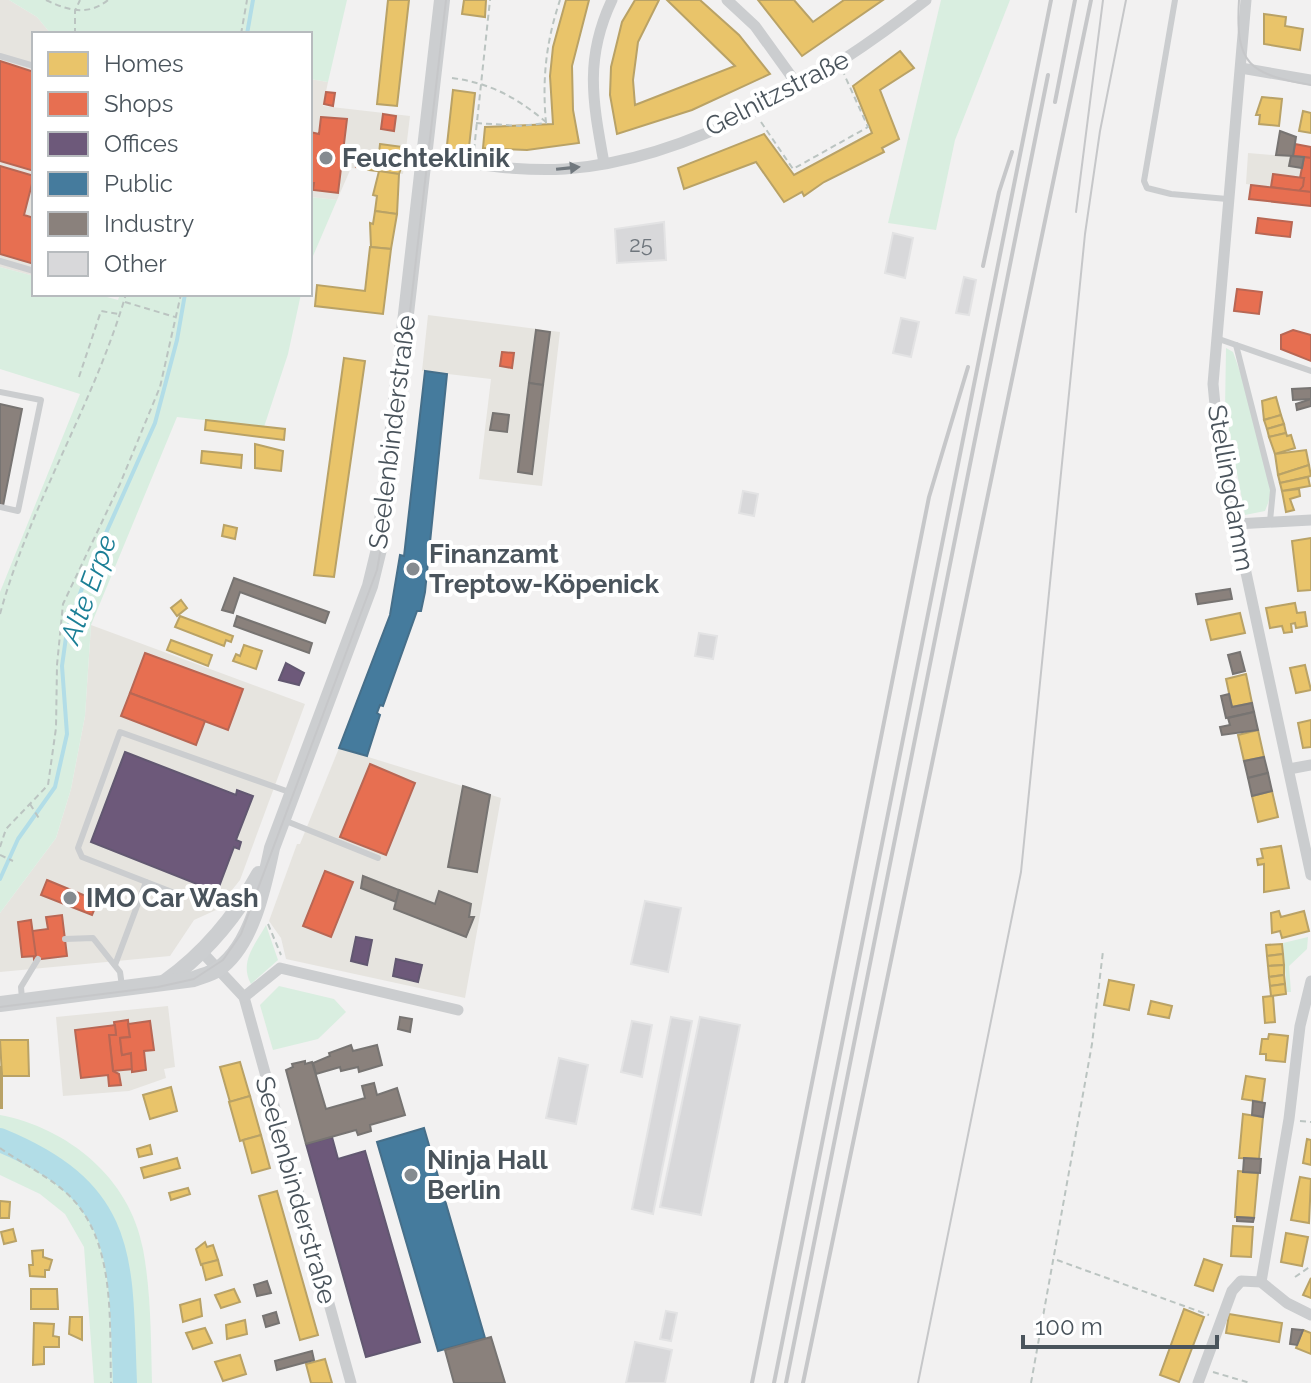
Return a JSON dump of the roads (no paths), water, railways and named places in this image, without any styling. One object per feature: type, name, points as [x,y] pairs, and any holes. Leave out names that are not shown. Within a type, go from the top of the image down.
[{"type":"street","name":"Seelenbinderstraße","points":[[160,985],[202,952],[247,896],[272,848],[365,599],[379,549],[442,0]]},
{"type":"street","points":[[604,163],[592,99],[592,74],[602,21],[612,0]]},
{"type":"street","points":[[727,0],[755,26],[799,87]]},
{"type":"street","name":"Gelnitzstraße","points":[[424,158],[532,170],[604,163],[725,124],[799,87],[870,44],[926,0]]},
{"type":"street","name":"Stellingdamm","points":[[1246,0],[1216,338],[1213,384],[1216,425],[1311,875]]},
{"type":"street","points":[[1241,68],[1311,80]]},
{"type":"street","points":[[1236,524],[1311,520]]},
{"type":"street","points":[[1289,769],[1311,765]]},
{"type":"street","name":"Seelenbinderstraße","points":[[218,970],[233,954],[245,934],[265,881],[272,848]]},
{"type":"street","points":[[202,952],[244,997],[280,968],[458,1010]]},
{"type":"street","points":[[0,1004],[160,985],[194,979],[218,970]]},
{"type":"street","points":[[1261,1282],[1289,1119],[1300,1026],[1311,981]]},
{"type":"street","name":"Seelenbinderstraße","points":[[244,997],[351,1383]]},
{"type":"street","points":[[1198,1383],[1232,1291],[1241,1281],[1261,1282],[1287,1303],[1311,1315]]},
{"type":"lane","points":[[1175,0],[1144,181],[1147,188],[1171,194],[1227,199]]},
{"type":"lane","points":[[0,56],[32,65]]},
{"type":"lane","points":[[0,261],[32,270]]},
{"type":"lane","points":[[1216,338],[1311,371]]},
{"type":"lane","points":[[1236,345],[1273,490],[1270,521]]},
{"type":"lane","points":[[0,392],[41,400],[18,511],[0,507]]},
{"type":"lane","points":[[172,892],[82,857],[78,848],[120,732],[292,793]]},
{"type":"lane","points":[[283,819],[378,858]]},
{"type":"lane","points":[[115,965],[146,882]]},
{"type":"lane","points":[[65,939],[93,938],[120,972],[122,990]]},
{"type":"lane","points":[[23,1002],[21,987],[38,959]]},
{"type":"waterway","name":"Alte Erpe","points":[[247,32],[253,0]]},
{"type":"waterway","name":"Alte Erpe","points":[[0,879],[18,839],[55,787],[67,734],[62,666],[67,630],[85,580],[155,423],[177,340],[185,296]]},
{"type":"waterway","points":[[0,1140],[42,1161],[73,1183],[95,1208],[109,1236],[117,1266],[122,1301],[125,1383]]},
{"type":"tram line","points":[[0,1007],[158,987],[194,979],[223,960],[241,934],[377,570],[386,519],[446,0]]},
{"type":"tram line","points":[[1076,212],[1103,0]]},
{"type":"tram line","points":[[918,1383],[1021,872],[1085,234],[1100,131],[1126,0]]},
{"type":"tram line","points":[[1239,0],[1240,39],[1250,63],[1273,76],[1311,85]]},
{"type":"railway","points":[[774,1383],[1051,0]]},
{"type":"railway","points":[[1055,102],[1075,0]]},
{"type":"railway","points":[[803,1383],[1091,0]]},
{"type":"railway","points":[[786,1383],[1048,75]]},
{"type":"railway","points":[[983,266],[999,192],[1012,152]]},
{"type":"railway","points":[[752,1383],[929,497],[968,367]]},
{"type":"place","name":"Feuchteklinik","points":[[326,158]]},
{"type":"place","name":"Finanzamt Treptow-Köpenick","points":[[413,569]]},
{"type":"place","name":"IMO Car Wash","points":[[70,898]]},
{"type":"place","name":"Ninja Hall Berlin","points":[[411,1175]]}]
